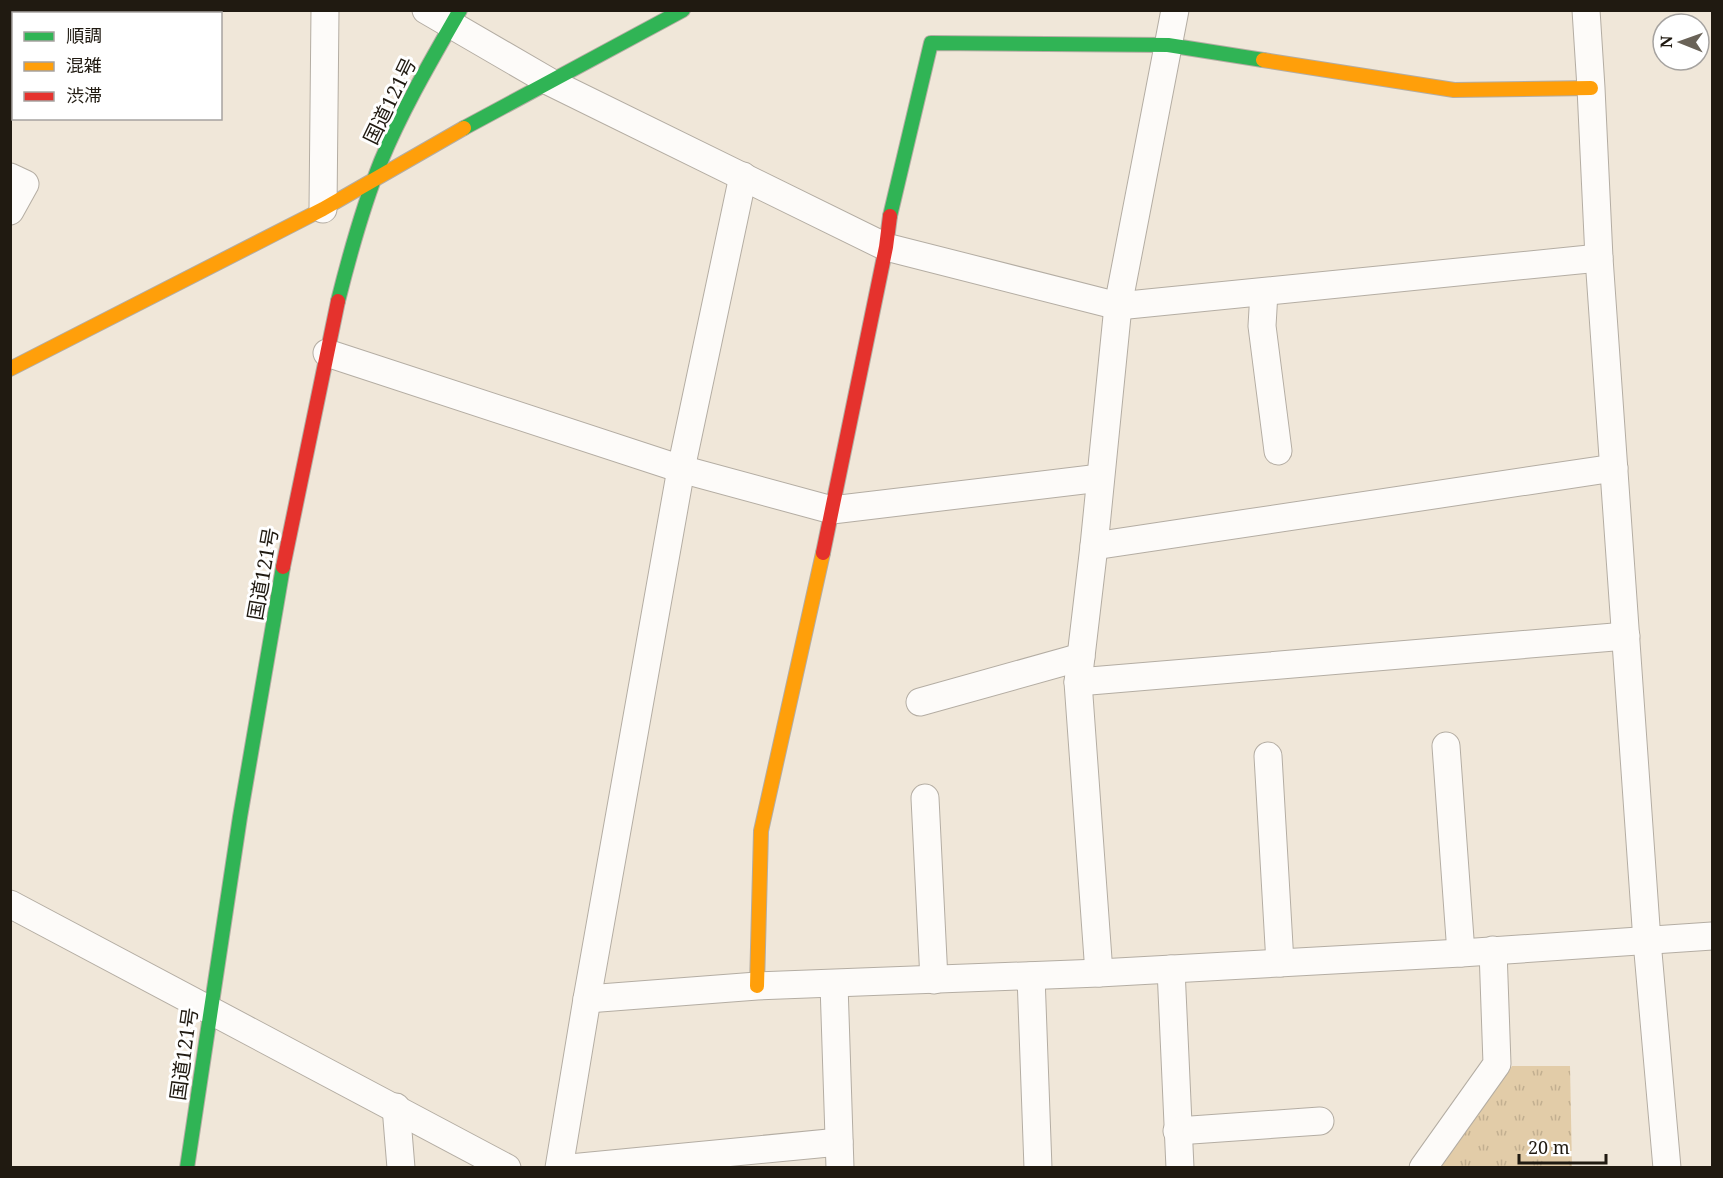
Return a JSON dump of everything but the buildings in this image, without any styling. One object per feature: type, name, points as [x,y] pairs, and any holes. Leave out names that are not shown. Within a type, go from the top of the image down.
[{"type":"main road","points":[[14,363],[323,209],[432,145],[683,10]]},
{"type":"main road","name":"国道121号","points":[[187,1167],[210,1009],[284,559],[346,271],[373,181],[405,109],[456,18]]},
{"type":"main road","points":[[757,986],[761,831],[832,510],[886,247],[893,199],[931,43],[1168,45],[1454,90],[1592,88]]},
{"type":"street","points":[[323,209],[325,10]]},
{"type":"street","points":[[426,10],[456,18],[550,81],[886,247],[1118,306],[1599,258]]},
{"type":"street","points":[[1099,973],[1079,669],[1118,306],[1175,10]]},
{"type":"street","points":[[1586,10],[1592,88],[1599,258],[1647,941],[1666,1167]]},
{"type":"street","points":[[559,1167],[681,469],[743,176]]},
{"type":"street","points":[[10,177],[25,184],[10,211]]},
{"type":"street","points":[[1264,292],[1262,326],[1278,450]]},
{"type":"street","points":[[327,353],[681,469],[832,510],[1100,478]]},
{"type":"street","points":[[1094,546],[1614,468]]},
{"type":"street","points":[[920,702],[1079,669],[1626,636]]},
{"type":"street","points":[[1446,746],[1461,953]]},
{"type":"street","points":[[1268,756],[1280,963]]},
{"type":"street","points":[[925,798],[933,980]]},
{"type":"street","points":[[10,904],[507,1167]]},
{"type":"street","points":[[587,999],[757,986],[1099,973],[1461,953],[1713,936]]},
{"type":"street","points":[[1423,1167],[1497,1064],[1493,950]]},
{"type":"street","points":[[1171,969],[1180,1167]]},
{"type":"street","points":[[1031,976],[1038,1167]]},
{"type":"street","points":[[570,1167],[840,1155],[834,984]]},
{"type":"street","points":[[396,1107],[401,1167]]},
{"type":"street","points":[[1177,1131],[1320,1121]]},
{"type":"green space","points":[[1512,1066],[1570,1066],[1572,1167],[1440,1168]]},
{"type":"traffic: fast","points":[[338,301],[357,230],[381,161],[408,103],[460,10]]},
{"type":"traffic: fast","points":[[464,128],[683,10]]},
{"type":"traffic: fast","points":[[890,216],[931,43],[1168,45],[1263,60]]},
{"type":"traffic: fast","points":[[187,1168],[240,817],[283,567]]},
{"type":"traffic: slow","points":[[1263,60],[1454,90],[1591,88]]},
{"type":"traffic: slow","points":[[10,369],[323,209],[464,128]]},
{"type":"traffic: slow","points":[[757,986],[761,831],[823,553]]},
{"type":"traffic: jam","points":[[823,553],[886,247],[890,216]]},
{"type":"traffic: jam","points":[[283,567],[338,301]]}]
